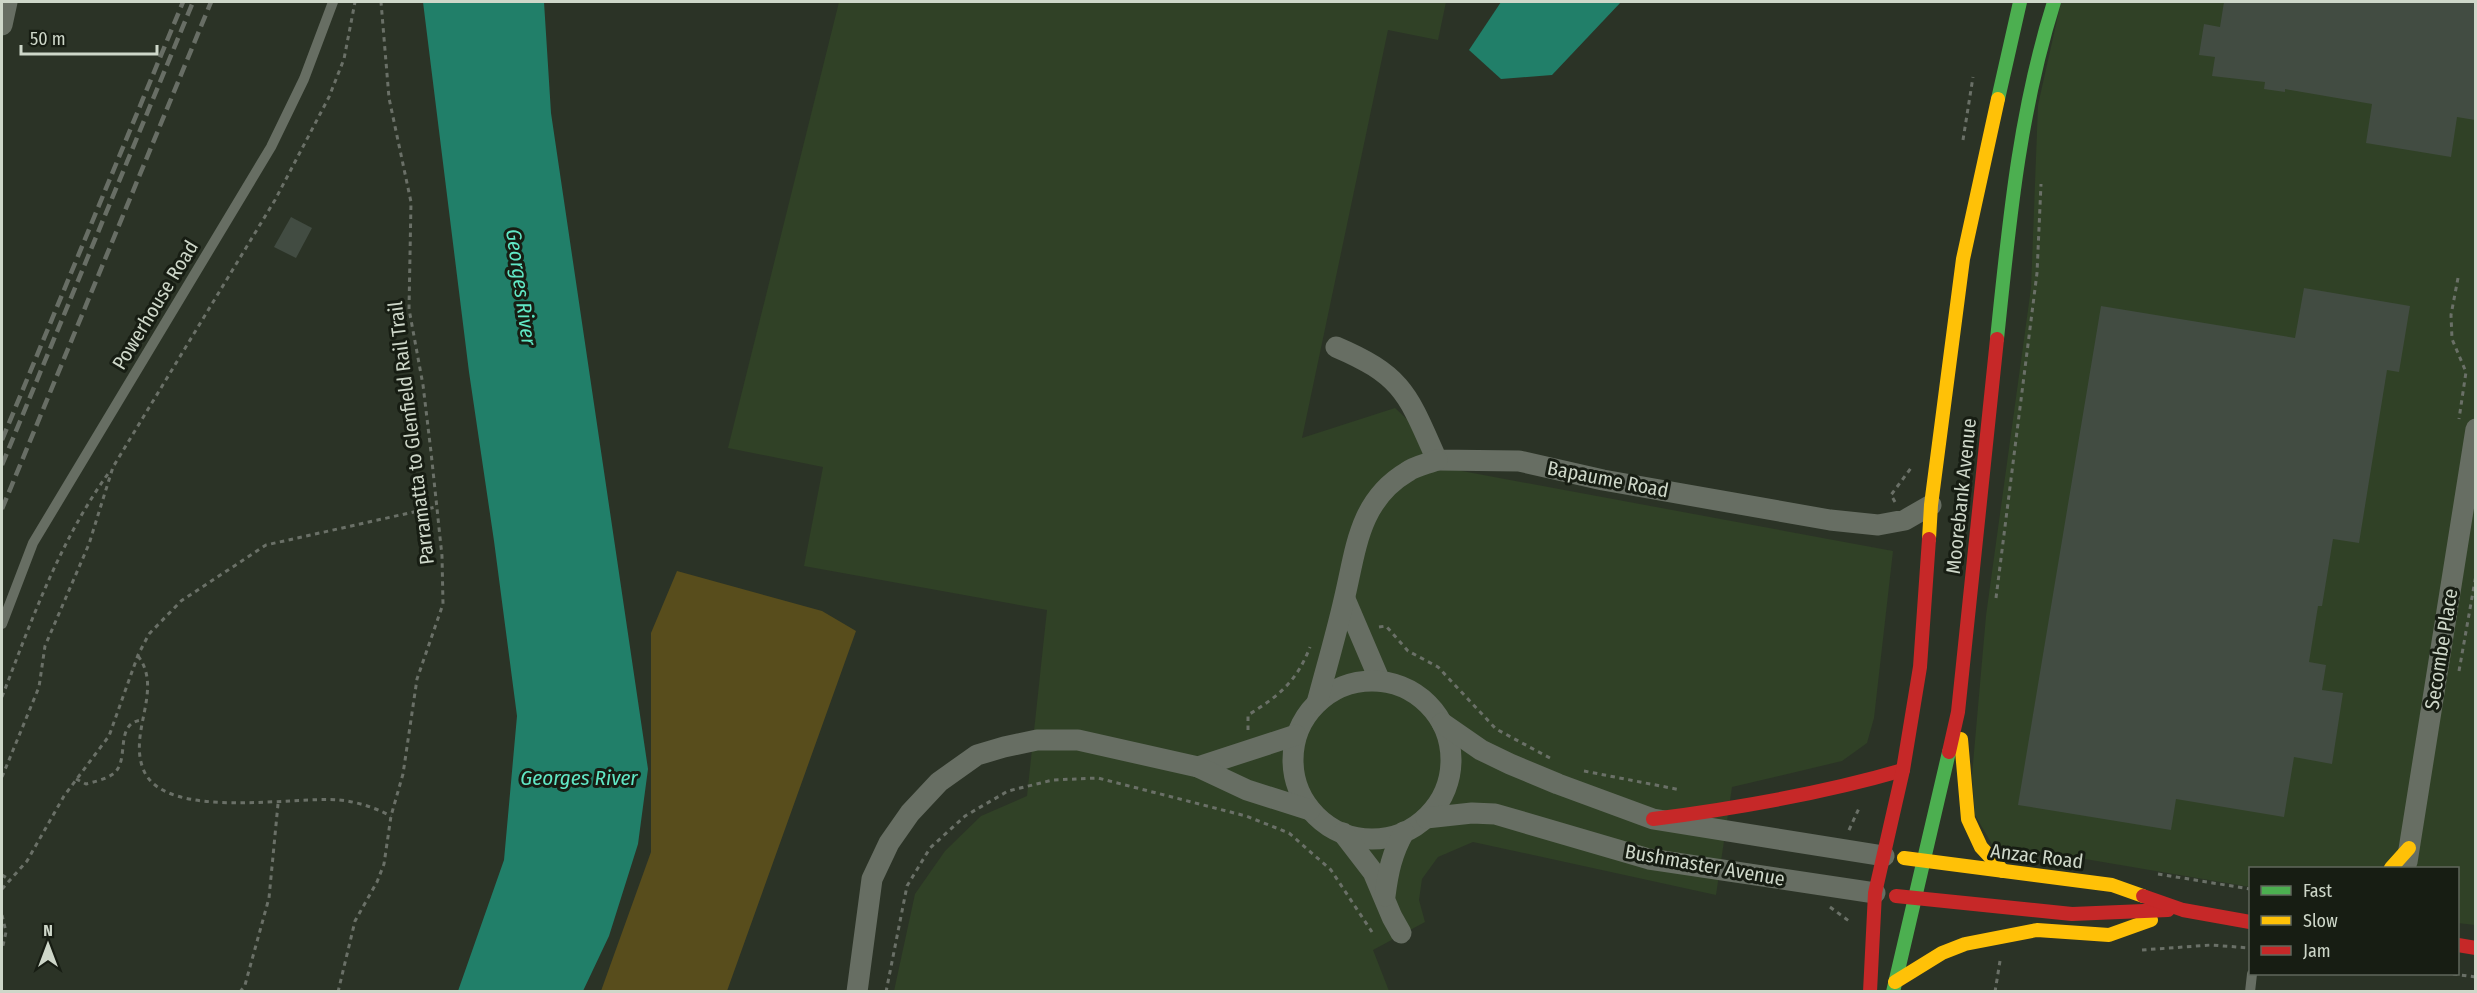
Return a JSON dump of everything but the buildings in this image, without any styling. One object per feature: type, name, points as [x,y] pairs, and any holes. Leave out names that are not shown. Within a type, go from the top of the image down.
[{"type":"main road","name":"Moorebank Avenue","points":[[1870,992],[1875,893],[1903,770],[1920,667],[1931,505],[1963,259],[2020,2]]},
{"type":"main road","name":"Moorebank Avenue","points":[[1894,987],[1958,712],[2019,148],[2039,47],[2054,2]]},
{"type":"main road","points":[[1958,712],[1968,819],[1981,847],[2003,871]]},
{"type":"main road","points":[[1653,819],[1735,810],[1861,783],[1903,770]]},
{"type":"main road","points":[[2392,867],[2409,848]]},
{"type":"main road","name":"Anzac Road","points":[[1884,856],[2112,885],[2183,910],[2249,922]]},
{"type":"main road","name":"Bushmaster Avenue","points":[[1875,893],[1915,899]]},
{"type":"main road","name":"Anzac Road","points":[[1915,899],[2072,914],[2183,910]]},
{"type":"main road","points":[[1894,987],[1942,953],[1965,944],[2037,930],[2109,934],[2183,910]]},
{"type":"main road","points":[[2459,945],[2475,948]]},
{"type":"street","points":[[2,25],[7,2]]},
{"type":"street","points":[[1317,703],[1345,599],[1357,537],[1366,513],[1406,472],[1437,460],[1411,401],[1399,384],[1367,360],[1336,347]]},
{"type":"street","name":"Secombe Place","points":[[2405,867],[2467,424]]},
{"type":"street","name":"Bapaume Road","points":[[1437,460],[1519,461],[1603,480],[1830,520],[1878,525],[1905,520],[1931,505]]},
{"type":"street","points":[[1345,599],[1380,681]]},
{"type":"street","points":[[1380,681],[1405,688],[1426,703],[1442,723],[1450,747],[1450,773],[1442,797],[1426,818],[1404,832],[1380,838],[1354,837],[1330,827],[1310,810],[1297,787],[1292,760],[1296,735],[1309,711],[1317,703],[1328,693],[1353,683],[1380,681]]},
{"type":"street","name":"Bushmaster Avenue","points":[[1442,723],[1482,750],[1510,764],[1653,819],[1884,856]]},
{"type":"street","points":[[1198,767],[1296,735]]},
{"type":"street","points":[[856,992],[872,879],[889,843],[910,813],[939,782],[977,755],[1037,740],[1078,740],[1198,767],[1247,790],[1310,810]]},
{"type":"street","name":"Bushmaster Avenue","points":[[1426,818],[1472,813],[1495,814],[1649,859],[1875,893]]},
{"type":"street","points":[[1385,898],[1387,874],[1393,852],[1404,832]]},
{"type":"street","points":[[1343,833],[1362,855],[1401,933]]},
{"type":"lane","name":"Powerhouse Road","points":[[2,624],[33,543],[271,147],[304,79],[333,2]]},
{"type":"lane","points":[[2250,992],[2252,975]]},
{"type":"path","points":[[2,697],[45,587],[89,499],[113,467],[275,200],[324,108],[344,59],[355,2]]},
{"type":"path","name":"Parramatta to Glenfield Rail Trail","points":[[338,992],[355,921],[377,882],[384,864],[391,816],[403,774],[417,679],[442,604],[442,556],[423,385],[409,309],[411,202],[389,98],[381,2]]},
{"type":"path","points":[[1995,605],[2037,273],[2042,173]]},
{"type":"path","points":[[2458,278],[2451,315],[2452,339],[2466,372],[2467,424]]},
{"type":"path","points":[[2,777],[39,687],[45,646],[89,544],[113,467]]},
{"type":"path","points":[[2,889],[27,861],[47,824],[76,779],[109,736],[138,655],[149,634],[181,601],[266,545],[436,507]]},
{"type":"path","points":[[1386,626],[1408,651],[1438,667],[1496,729],[1559,763]]},
{"type":"path","points":[[1248,715],[1271,701],[1293,681],[1312,643]]},
{"type":"path","points":[[138,655],[146,665],[148,690],[142,720],[140,748],[144,771],[156,787],[195,800],[278,803],[297,800],[338,800],[369,805],[391,816]]},
{"type":"path","points":[[76,779],[86,784],[113,774],[119,766],[127,728],[136,721],[142,720]]},
{"type":"path","points":[[1581,771],[1683,790]]},
{"type":"path","points":[[886,992],[906,886],[930,848],[965,816],[1008,791],[1053,780],[1098,778],[1246,816],[1289,833],[1331,870],[1372,932]]},
{"type":"path","points":[[1848,833],[1865,796]]},
{"type":"path","points":[[240,992],[245,985],[269,898],[278,803]]},
{"type":"path","points":[[2155,873],[2249,889]]},
{"type":"path","points":[[2,875],[10,881]]},
{"type":"path","points":[[1832,908],[1850,922]]},
{"type":"path","points":[[2,915],[6,932],[2,950]]},
{"type":"path","points":[[2459,975],[2475,977]]},
{"type":"shaded area","points":[[839,2],[1446,2],[1438,40],[1388,30],[1302,438],[1395,408],[1462,471],[1893,551],[1874,718],[1867,743],[1842,761],[1732,787],[1716,895],[1473,842],[1438,857],[1422,879],[1419,900],[1425,922],[1373,950],[1389,991],[894,991],[915,894],[945,851],[981,816],[1027,796],[1047,610],[804,566],[823,467],[728,448]]},
{"type":"shaded area","points":[[2061,2],[2475,2],[2475,925],[2459,923],[2459,867],[2249,867],[2249,887],[2020,848],[1993,846],[1975,815],[1972,775],[1986,616],[2031,288],[2038,105]]},
{"type":"shaded area","points":[[677,571],[822,611],[856,631],[727,991],[601,991],[651,852],[651,633]]},
{"type":"water","name":"Georges River","points":[[423,2],[544,2],[551,113],[648,769],[638,844],[609,936],[583,991],[458,991],[504,860],[517,716],[469,372]]},
{"type":"water","points":[[1501,2],[1621,2],[1552,75],[1501,79],[1469,50]]},
{"type":"railway","points":[[2,440],[183,2]]},
{"type":"railway","points":[[2,465],[193,2]]},
{"type":"railway","points":[[2,509],[211,2]]},
{"type":"traffic: fast","points":[[1998,99],[2020,2]]},
{"type":"traffic: fast","points":[[1997,339],[2011,211],[2024,127],[2032,85],[2054,2]]},
{"type":"traffic: fast","points":[[1893,992],[1949,752]]},
{"type":"traffic: slow","points":[[1929,539],[1931,505],[1963,259],[1998,99]]},
{"type":"traffic: slow","points":[[1961,739],[1968,819],[1981,847],[2003,871]]},
{"type":"traffic: slow","points":[[2392,867],[2409,848]]},
{"type":"traffic: slow","points":[[1904,858],[2112,885],[2143,896]]},
{"type":"traffic: slow","points":[[1895,982],[1942,953],[1965,944],[2037,930],[2109,935],[2151,920]]},
{"type":"traffic: jam","points":[[1949,752],[1958,712],[1997,339]]},
{"type":"traffic: jam","points":[[1870,992],[1875,893],[1903,770],[1920,667],[1929,539]]},
{"type":"traffic: jam","points":[[1653,819],[1779,799],[1903,770]]},
{"type":"traffic: jam","points":[[1896,896],[2072,914],[2168,910]]},
{"type":"traffic: jam","points":[[2143,896],[2183,910],[2249,922]]},
{"type":"traffic: jam","points":[[2459,945],[2476,948]]}]
